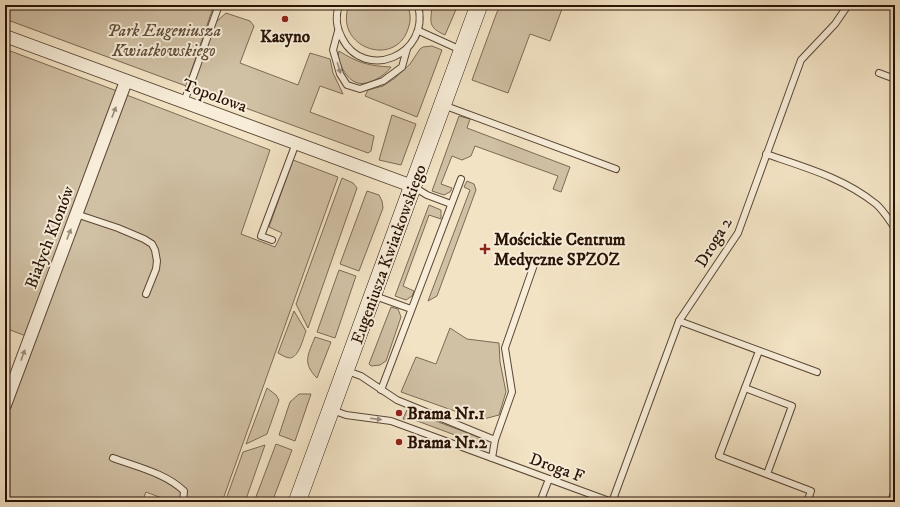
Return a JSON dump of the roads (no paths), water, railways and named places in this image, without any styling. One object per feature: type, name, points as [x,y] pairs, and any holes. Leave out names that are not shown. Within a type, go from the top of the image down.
[{"type":"main road","name":"Eugeniusza Kwiatkowskiego","points":[[298,502],[479,5]]},
{"type":"street","name":"Topolowa","points":[[5,36],[412,186]]},
{"type":"street","name":"Białych Klonów","points":[[5,405],[126,81]]},
{"type":"lane","points":[[184,102],[219,5]]},
{"type":"lane","points":[[338,5],[336,21],[338,31],[344,43],[352,51],[369,59],[387,59],[396,56],[407,48],[415,38],[418,31],[420,21],[418,5]]},
{"type":"lane","name":"Droga 2","points":[[612,502],[679,321],[738,233],[800,60],[835,24],[848,5]]},
{"type":"lane","points":[[338,31],[333,50],[340,74],[347,85],[360,89],[383,82],[402,67],[407,48]]},
{"type":"lane","points":[[418,31],[463,51]]},
{"type":"lane","points":[[879,73],[895,79]]},
{"type":"lane","points":[[443,105],[616,169]]},
{"type":"lane","points":[[272,240],[261,236],[296,143]]},
{"type":"lane","points":[[766,154],[822,173],[851,187],[877,204],[895,228]]},
{"type":"lane","points":[[381,390],[461,179]]},
{"type":"lane","points":[[412,186],[427,195],[451,204]]},
{"type":"lane","points":[[76,214],[118,228],[152,244],[156,250],[157,261],[156,269],[146,294]]},
{"type":"lane","points":[[492,458],[495,440],[512,392],[505,348],[535,262]]},
{"type":"lane","points":[[373,295],[411,308]]},
{"type":"lane","points":[[679,321],[817,372]]},
{"type":"lane","points":[[759,351],[719,456],[811,491],[807,502]]},
{"type":"lane","points":[[346,371],[361,376],[397,400],[495,440]]},
{"type":"lane","points":[[745,388],[792,406],[767,474]]},
{"type":"lane","name":"Droga F","points":[[331,410],[346,415],[391,421],[612,502]]},
{"type":"lane","points":[[113,458],[172,481],[184,491],[184,502]]},
{"type":"lane","points":[[540,502],[549,479]]},
{"type":"lane","points":[[890,502],[895,490]]},
{"type":"place","name":"Kasyno","points":[[285,19]]},
{"type":"place","name":"Mościckie Centrum Medyczne SPZOZ","points":[[485,249]]},
{"type":"place","name":"Brama Nr.1","points":[[399,413]]},
{"type":"place","name":"Brama Nr.2","points":[[399,442]]},
{"type":"park label","name":"Park Eugeniusza Kwiatkowskiego","points":[[164,40]]}]
